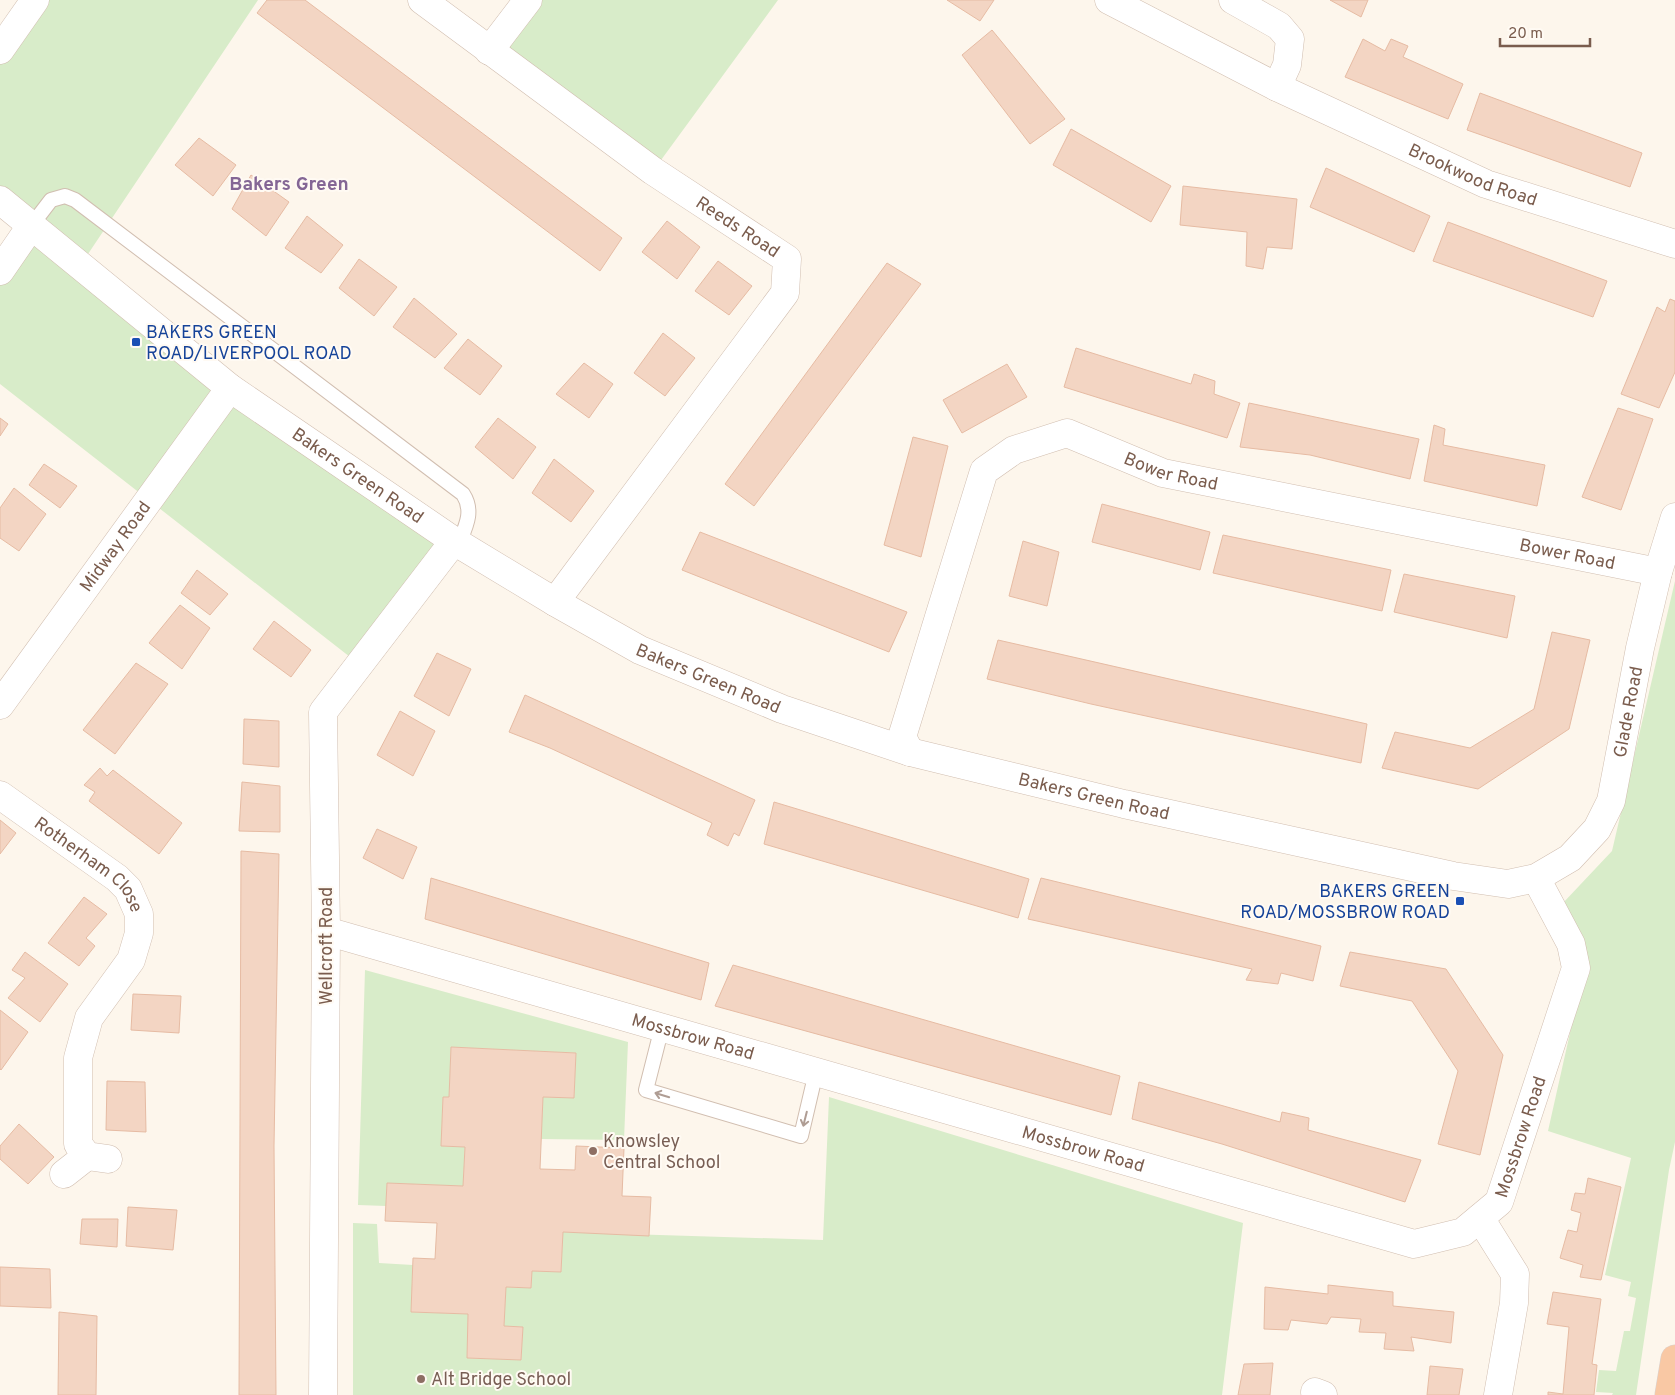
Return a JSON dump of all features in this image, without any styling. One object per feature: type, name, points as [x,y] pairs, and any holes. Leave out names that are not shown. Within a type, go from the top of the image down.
[{"type":"highway","points":[[1669,1395],[1675,1359]]},
{"type":"street","points":[[0,50],[35,0]]},
{"type":"street","name":"Reeds Road","points":[[422,0],[653,172],[787,259],[785,293],[555,602]]},
{"type":"street","points":[[489,51],[528,0]]},
{"type":"street","name":"Brookwood Road","points":[[1109,0],[1277,87],[1486,184],[1675,244]]},
{"type":"street","points":[[1234,0],[1279,26],[1290,39],[1287,65],[1277,87]]},
{"type":"street","name":"Bakers Green Road","points":[[0,200],[230,388],[456,542],[555,602],[649,654],[782,709],[910,752],[1124,804],[1453,876],[1508,884],[1536,878]]},
{"type":"street","points":[[0,271],[31,226]]},
{"type":"street","name":"Midway Road","points":[[0,705],[230,388]]},
{"type":"street","name":"Bower Road","points":[[910,752],[902,737],[984,471],[1014,450],[1066,433],[1163,473],[1658,572]]},
{"type":"street","name":"Glade Road","points":[[1536,878],[1570,858],[1597,829],[1610,801],[1640,648],[1658,572],[1675,517]]},
{"type":"street","name":"Wellcroft Road","points":[[323,1395],[326,931],[323,712],[456,542]]},
{"type":"street","name":"Rotherham Close","points":[[0,795],[117,878],[128,889],[139,914],[139,933],[131,960],[89,1018],[78,1058],[78,1144],[97,1157],[64,1174]]},
{"type":"street","name":"Mossbrow Road","points":[[326,931],[1414,1244],[1463,1232],[1499,1202],[1576,968],[1571,944],[1536,878]]},
{"type":"street","points":[[1480,1218],[1515,1274],[1514,1303],[1498,1395]]},
{"type":"lane","points":[[31,226],[51,200],[65,196],[75,200],[463,494],[468,501],[469,517],[456,542]]},
{"type":"lane","points":[[662,1027],[646,1090],[801,1136],[816,1072]]},
{"type":"green space","points":[[35,0],[258,0],[82,263],[454,541],[359,664],[0,384],[0,271],[31,226],[0,200],[0,50]]},
{"type":"green space","points":[[528,0],[778,0],[653,171],[489,51]]},
{"type":"green space","points":[[1675,581],[1675,1142],[1669,1170],[1636,1395],[1612,1395],[1613,1393],[1596,1392],[1599,1370],[1616,1371],[1624,1331],[1630,1331],[1636,1298],[1628,1296],[1631,1282],[1605,1275],[1631,1158],[1548,1131],[1587,957],[1563,903],[1612,851]]},
{"type":"green space","points":[[365,970],[628,1042],[624,1140],[541,1139],[543,1097],[574,1098],[576,1053],[451,1047],[449,1097],[443,1097],[441,1146],[465,1147],[463,1186],[387,1183],[386,1206],[358,1205]]},
{"type":"green space","points":[[829,1097],[1243,1223],[1222,1395],[353,1395],[353,1223],[377,1224],[379,1263],[413,1265],[411,1312],[468,1314],[467,1358],[521,1360],[523,1327],[504,1326],[506,1287],[531,1288],[532,1271],[561,1272],[563,1232],[823,1240]]},
{"type":"building","points":[[267,0],[305,0],[622,238],[600,271],[257,13]]},
{"type":"building","points":[[947,0],[994,0],[980,21]]},
{"type":"building","points":[[1330,0],[1368,0],[1361,17]]},
{"type":"building","points":[[992,30],[1065,119],[1030,144],[962,55]]},
{"type":"building","points":[[1363,39],[1385,51],[1391,39],[1408,46],[1403,57],[1463,84],[1448,119],[1345,77]]},
{"type":"building","points":[[1480,93],[1642,153],[1630,187],[1467,130]]},
{"type":"building","points":[[1071,129],[1171,186],[1151,222],[1053,165]]},
{"type":"building","points":[[199,138],[236,165],[213,196],[175,165]]},
{"type":"building","points":[[1326,168],[1430,216],[1414,252],[1310,207]]},
{"type":"building","points":[[251,175],[289,202],[266,236],[232,209]]},
{"type":"building","points":[[1183,186],[1297,199],[1292,249],[1267,247],[1263,269],[1246,266],[1247,232],[1180,225]]},
{"type":"building","points":[[307,216],[343,245],[321,273],[285,248]]},
{"type":"building","points":[[667,221],[700,247],[677,279],[642,252]]},
{"type":"building","points":[[1448,222],[1607,281],[1593,317],[1433,261]]},
{"type":"building","points":[[359,259],[397,287],[374,316],[339,288]]},
{"type":"building","points":[[718,261],[752,286],[729,315],[695,291]]},
{"type":"building","points":[[887,263],[921,284],[754,506],[725,484]]},
{"type":"building","points":[[414,298],[457,334],[435,358],[393,327]]},
{"type":"building","points":[[1670,299],[1675,301],[1675,372],[1659,408],[1621,394],[1657,307],[1665,312]]},
{"type":"building","points":[[663,333],[695,358],[665,396],[634,373]]},
{"type":"building","points":[[468,339],[502,366],[480,395],[444,368]]},
{"type":"building","points":[[1076,348],[1191,384],[1194,374],[1215,381],[1214,394],[1240,403],[1227,438],[1064,387]]},
{"type":"building","points":[[584,363],[613,384],[589,418],[556,394]]},
{"type":"building","points":[[1007,364],[1027,397],[962,433],[943,400]]},
{"type":"building","points":[[1249,403],[1419,439],[1410,479],[1310,455],[1240,447]]},
{"type":"building","points":[[1618,408],[1653,419],[1621,510],[1582,497]]},
{"type":"building","points":[[0,418],[8,424],[0,436]]},
{"type":"building","points":[[498,418],[536,447],[513,479],[475,447]]},
{"type":"building","points":[[1434,425],[1445,429],[1443,445],[1545,465],[1537,506],[1424,481]]},
{"type":"building","points":[[913,437],[948,446],[921,557],[884,545]]},
{"type":"building","points":[[554,459],[594,491],[571,522],[532,493]]},
{"type":"building","points":[[44,464],[77,486],[60,508],[29,485]]},
{"type":"building","points":[[14,488],[46,514],[19,551],[0,538],[0,508]]},
{"type":"building","points":[[1102,504],[1210,532],[1200,570],[1092,542]]},
{"type":"building","points":[[700,532],[907,612],[889,652],[682,570]]},
{"type":"building","points":[[1223,535],[1391,570],[1382,611],[1213,573]]},
{"type":"building","points":[[1023,541],[1059,552],[1047,606],[1009,596]]},
{"type":"building","points":[[197,570],[228,594],[210,615],[181,593]]},
{"type":"building","points":[[1404,574],[1515,596],[1507,638],[1394,612]]},
{"type":"building","points":[[180,605],[210,628],[182,669],[149,643]]},
{"type":"building","points":[[274,621],[311,650],[291,677],[253,649]]},
{"type":"building","points":[[1552,632],[1590,640],[1569,729],[1478,789],[1382,768],[1395,732],[1470,748],[1534,709]]},
{"type":"building","points":[[998,640],[1367,724],[1361,763],[1091,704],[987,679]]},
{"type":"building","points":[[437,653],[471,669],[449,716],[414,696]]},
{"type":"building","points":[[136,663],[168,684],[115,754],[83,730]]},
{"type":"building","points":[[525,695],[755,800],[739,836],[734,833],[728,846],[707,835],[712,823],[550,748],[509,732]]},
{"type":"building","points":[[400,711],[435,731],[413,776],[377,755]]},
{"type":"building","points":[[244,719],[279,721],[279,767],[243,764]]},
{"type":"building","points":[[100,768],[107,776],[113,770],[182,823],[159,854],[89,801],[95,792],[84,785]]},
{"type":"building","points":[[242,782],[280,786],[280,832],[239,831]]},
{"type":"building","points":[[774,802],[1029,879],[1018,918],[764,844]]},
{"type":"building","points":[[0,820],[16,833],[0,854]]},
{"type":"building","points":[[377,829],[417,847],[403,879],[363,858]]},
{"type":"building","points":[[241,851],[279,854],[274,1146],[276,1395],[239,1395]]},
{"type":"building","points":[[431,878],[709,963],[701,1000],[425,919]]},
{"type":"building","points":[[1041,878],[1321,946],[1313,981],[1281,973],[1278,984],[1246,980],[1252,969],[1028,919]]},
{"type":"building","points":[[84,897],[107,914],[86,938],[95,946],[79,966],[48,943]]},
{"type":"building","points":[[25,952],[68,984],[40,1022],[8,998],[25,978],[12,970]]},
{"type":"building","points":[[1350,952],[1446,969],[1503,1055],[1480,1155],[1438,1144],[1458,1071],[1412,1001],[1340,986]]},
{"type":"building","points":[[733,965],[1120,1076],[1111,1115],[715,1006]]},
{"type":"building","points":[[133,994],[181,996],[179,1033],[131,1030]]},
{"type":"building","points":[[0,1010],[28,1032],[1,1070],[0,1069]]},
{"type":"building","points":[[451,1047],[576,1053],[574,1098],[543,1097],[540,1169],[575,1170],[576,1146],[624,1148],[622,1196],[651,1197],[649,1236],[563,1232],[561,1272],[532,1271],[531,1288],[506,1287],[504,1326],[523,1327],[521,1360],[467,1358],[468,1314],[411,1312],[413,1258],[435,1259],[437,1223],[385,1221],[387,1183],[463,1186],[465,1147],[441,1146],[443,1097],[449,1097]]},
{"type":"building","points":[[107,1081],[145,1082],[146,1132],[106,1130]]},
{"type":"building","points":[[1139,1082],[1280,1122],[1282,1112],[1309,1118],[1308,1130],[1421,1160],[1405,1202],[1222,1144],[1132,1119]]},
{"type":"building","points":[[19,1124],[54,1157],[28,1184],[0,1159],[0,1146]]},
{"type":"building","points":[[1588,1178],[1621,1187],[1601,1280],[1580,1277],[1583,1265],[1560,1258],[1568,1230],[1577,1232],[1581,1213],[1571,1210],[1575,1193],[1585,1194]]},
{"type":"building","points":[[128,1207],[177,1210],[173,1250],[126,1246]]},
{"type":"building","points":[[82,1219],[118,1219],[117,1247],[80,1244]]},
{"type":"building","points":[[0,1267],[50,1269],[51,1308],[0,1306]]},
{"type":"building","points":[[1328,1285],[1393,1292],[1393,1306],[1454,1312],[1451,1343],[1411,1337],[1414,1351],[1384,1349],[1386,1333],[1359,1332],[1361,1319],[1331,1317],[1327,1324],[1291,1320],[1288,1330],[1264,1329],[1265,1287],[1328,1294]]},
{"type":"building","points":[[1553,1292],[1601,1299],[1592,1364],[1597,1365],[1594,1395],[1548,1395],[1548,1392],[1563,1394],[1569,1327],[1547,1324]]},
{"type":"building","points":[[59,1312],[97,1316],[96,1395],[58,1395]]},
{"type":"building","points":[[1273,1363],[1270,1395],[1238,1395],[1244,1364]]},
{"type":"building","points":[[1430,1366],[1463,1369],[1459,1395],[1427,1395]]},
{"type":"place","name":"BAKERS GREEN ROAD/LIVERPOOL ROAD","points":[[136,342]]},
{"type":"place","name":"BAKERS GREEN ROAD/MOSSBROW ROAD","points":[[1460,901]]},
{"type":"place","name":"Knowsley Central School","points":[[593,1151]]},
{"type":"place","name":"Alt Bridge School","points":[[421,1379]]},
{"type":"district","name":"Bakers Green","points":[[289,183]]}]
